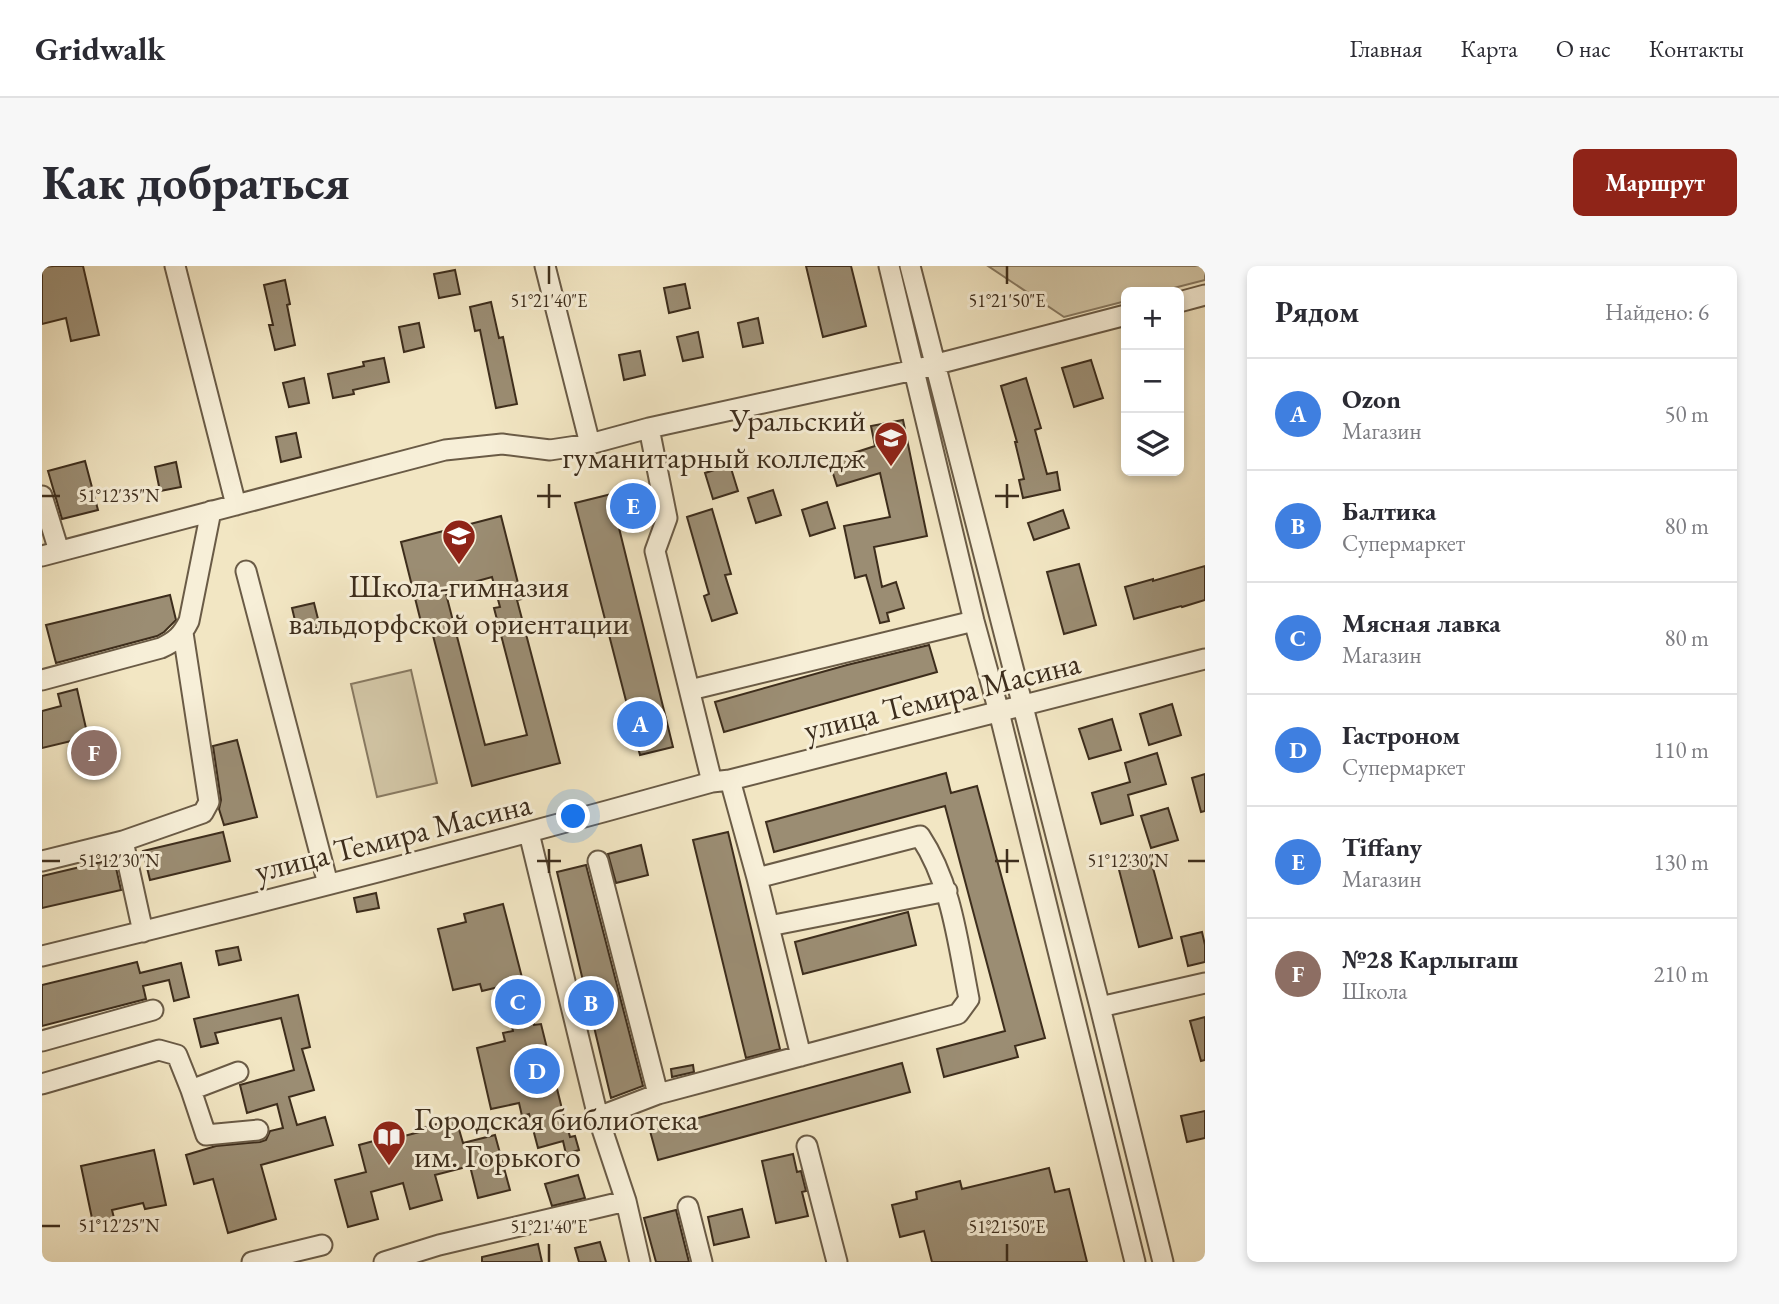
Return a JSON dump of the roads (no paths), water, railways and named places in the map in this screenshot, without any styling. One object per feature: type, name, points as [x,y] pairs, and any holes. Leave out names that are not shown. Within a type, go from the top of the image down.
[{"type":"street","points":[[175,266],[236,505]]},
{"type":"street","points":[[545,266],[590,444]]},
{"type":"street","points":[[888,266],[1135,1262]]},
{"type":"street","points":[[910,266],[1163,1262]]},
{"type":"street","points":[[1184,301],[1205,295]]},
{"type":"street","points":[[42,496],[50,553],[445,450],[502,444],[550,450],[590,444],[649,428],[914,370],[1121,317]]},
{"type":"street","points":[[649,428],[667,518],[655,551],[690,690],[757,878],[801,1056]]},
{"type":"street","points":[[42,680],[150,651],[175,641],[183,633],[188,621],[211,511]]},
{"type":"street","points":[[246,571],[328,884]]},
{"type":"street","points":[[690,690],[974,621]]},
{"type":"street","points":[[42,861],[123,841],[203,813],[209,802],[183,633]]},
{"type":"street","name":"улица Темира Масина","points":[[42,957],[1205,659]]},
{"type":"street","points":[[529,833],[598,1117],[626,1201],[640,1262]]},
{"type":"street","points":[[598,1117],[658,1094],[958,1013],[969,999],[947,891],[932,853],[920,836],[757,878]]},
{"type":"street","points":[[123,841],[143,932]]},
{"type":"street","points":[[598,861],[658,1094]]},
{"type":"street","points":[[769,926],[947,891]]},
{"type":"street","points":[[1100,1007],[1205,983]]},
{"type":"street","points":[[42,1041],[153,1010]]},
{"type":"street","points":[[42,1084],[159,1050],[177,1055],[206,1135],[258,1130]]},
{"type":"street","points":[[191,1090],[238,1072]]},
{"type":"street","points":[[807,1146],[837,1262]]},
{"type":"street","points":[[384,1262],[440,1254],[626,1201]]},
{"type":"street","points":[[688,1207],[702,1262]]},
{"type":"street","points":[[252,1262],[322,1245]]},
{"type":"place","name":"Уральский гуманитарный колледж","points":[[891,468]]},
{"type":"place","name":"Tiffany","points":[[633,506]]},
{"type":"place","name":"Школа-гимназия вальдорфской ориентации","points":[[459,566]]},
{"type":"place","name":"Ozon","points":[[640,724]]},
{"type":"place","name":"№28 Карлыгаш","points":[[94,753]]},
{"type":"place","name":"Мясная лавка","points":[[518,1002]]},
{"type":"place","name":"Балтика","points":[[591,1003]]},
{"type":"place","name":"Гастроном","points":[[537,1071]]},
{"type":"place","name":"Городская библиотека им. Горького","points":[[389,1167]]}]
